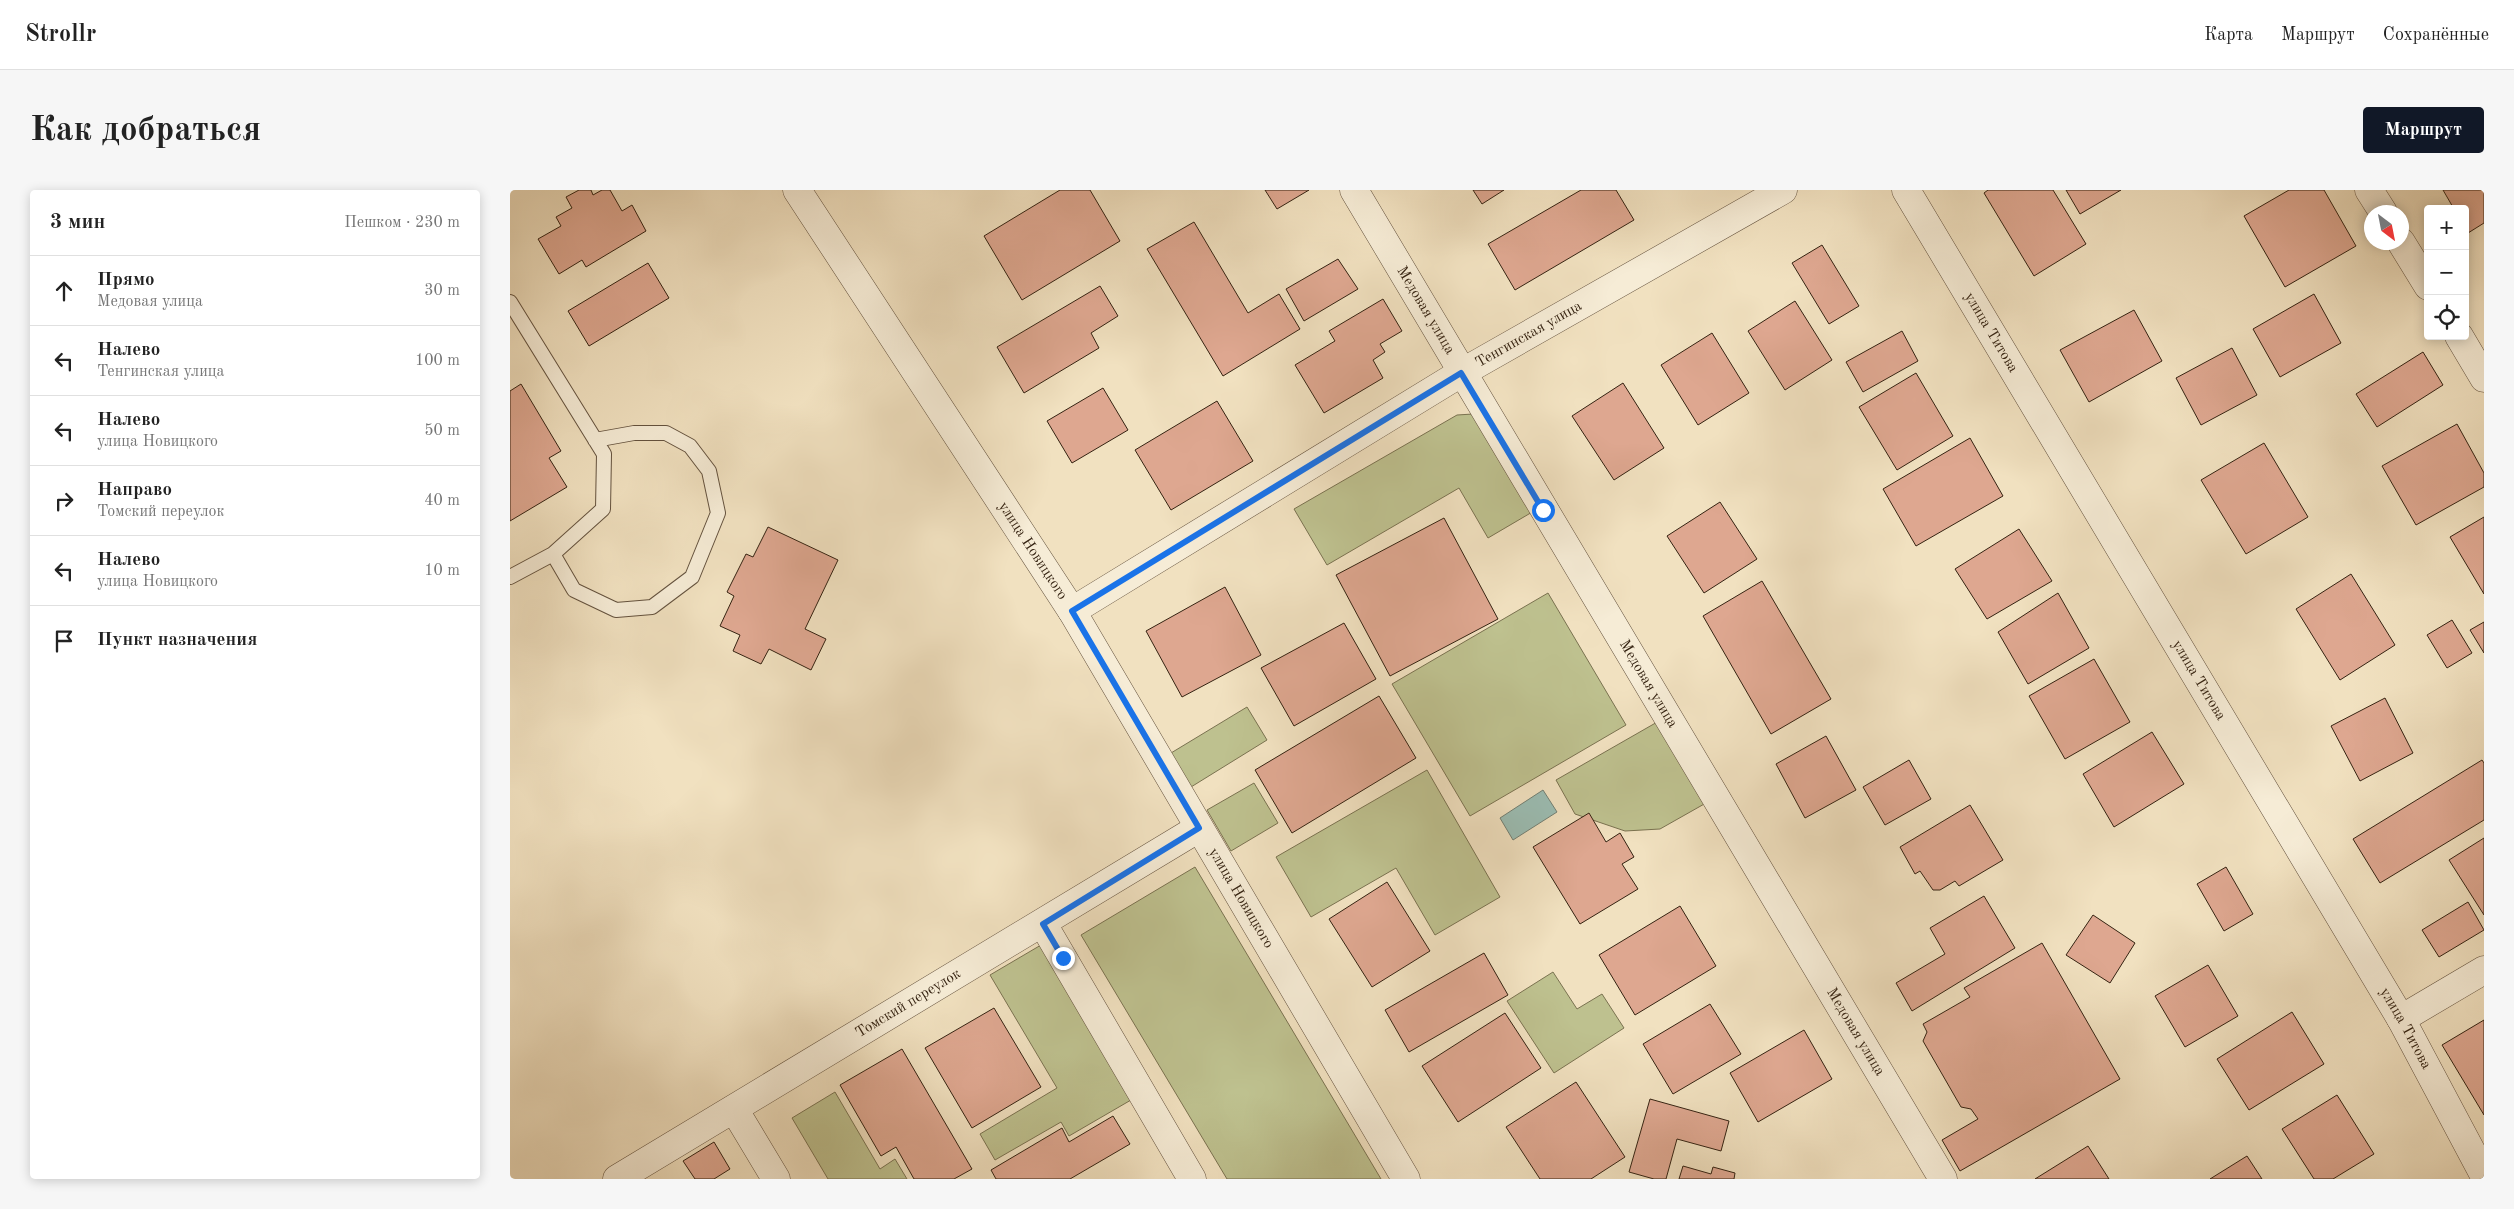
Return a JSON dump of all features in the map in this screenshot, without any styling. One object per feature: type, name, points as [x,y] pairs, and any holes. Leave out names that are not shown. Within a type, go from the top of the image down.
[{"type":"street","name":"улица Новицкого","points":[[797,190],[1072,611],[1406,1179]]},
{"type":"street","name":"Медовая улица","points":[[1354,190],[1461,373],[1943,1179]]},
{"type":"street","name":"Тенгинская улица","points":[[1072,611],[1461,373],[1783,190]]},
{"type":"street","name":"улица Титова","points":[[1906,190],[2401,1019],[2484,1175]]},
{"type":"street","points":[[2369,190],[2379,205]]},
{"type":"street","points":[[2406,250],[2424,279]]},
{"type":"street","points":[[2461,340],[2484,378]]},
{"type":"street","name":"Томский переулок","points":[[617,1179],[1043,924],[1199,828]]},
{"type":"street","points":[[1043,924],[1192,1179]]},
{"type":"street","points":[[2401,1019],[2484,970]]},
{"type":"street","points":[[734,1109],[776,1179]]},
{"type":"lane","points":[[510,302],[604,454],[603,509],[553,554],[510,578]]},
{"type":"lane","points":[[553,554],[574,590],[616,610],[652,607],[692,577],[718,513],[709,471],[690,446],[666,433],[634,433],[595,440]]},
{"type":"green space","points":[[1473,414],[1534,511],[1488,538],[1459,488],[1327,565],[1294,509],[1457,415]]},
{"type":"green space","points":[[1548,593],[1626,725],[1470,816],[1392,684]]},
{"type":"green space","points":[[1247,707],[1267,740],[1191,787],[1171,753]]},
{"type":"green space","points":[[1659,721],[1706,803],[1660,829],[1625,831],[1575,814],[1556,780]]},
{"type":"green space","points":[[1427,770],[1500,897],[1435,935],[1396,868],[1311,917],[1276,857]]},
{"type":"green space","points":[[1254,783],[1278,823],[1231,851],[1207,810]]},
{"type":"green space","points":[[1195,867],[1381,1179],[1227,1179],[1081,935]]},
{"type":"green space","points":[[1041,945],[1131,1100],[1069,1136],[1061,1122],[995,1160],[980,1134],[1057,1088],[990,975]]},
{"type":"green space","points":[[1553,972],[1577,1009],[1602,994],[1624,1028],[1554,1073],[1507,1001]]},
{"type":"green space","points":[[835,1092],[880,1169],[895,1159],[907,1179],[828,1179],[792,1118]]},
{"type":"water","points":[[1543,790],[1557,812],[1513,840],[1500,818]]},
{"type":"building","points":[[579,190],[591,190],[593,195],[602,190],[610,190],[622,211],[632,205],[646,231],[586,267],[582,260],[559,274],[538,239],[561,226],[556,217],[572,208],[566,197]]},
{"type":"building","points":[[1060,190],[1090,190],[1120,241],[1022,300],[984,236]]},
{"type":"building","points":[[1265,190],[1309,190],[1277,209]]},
{"type":"building","points":[[1473,190],[1504,190],[1482,204]]},
{"type":"building","points":[[1581,190],[1616,190],[1634,220],[1515,290],[1488,244]]},
{"type":"building","points":[[1988,190],[2053,190],[2086,244],[2034,276],[1984,193]]},
{"type":"building","points":[[2066,190],[2121,190],[2080,214]]},
{"type":"building","points":[[2289,190],[2324,190],[2356,246],[2285,287],[2244,216]]},
{"type":"building","points":[[2443,190],[2484,190],[2484,223],[2469,232],[2469,205],[2452,205]]},
{"type":"building","points":[[1194,222],[1248,313],[1279,294],[1300,329],[1223,376],[1147,249]]},
{"type":"building","points":[[1822,245],[1859,306],[1829,324],[1792,263]]},
{"type":"building","points":[[1338,259],[1358,289],[1304,321],[1286,289]]},
{"type":"building","points":[[648,263],[669,298],[589,346],[568,311]]},
{"type":"building","points":[[1100,286],[1118,316],[1091,333],[1099,348],[1024,393],[997,347]]},
{"type":"building","points":[[2314,294],[2341,343],[2280,377],[2253,329]]},
{"type":"building","points":[[1383,299],[1402,331],[1380,344],[1385,352],[1373,360],[1383,378],[1324,413],[1295,365],[1335,341],[1329,331]]},
{"type":"building","points":[[1795,301],[1832,360],[1785,390],[1748,331]]},
{"type":"building","points":[[2134,310],[2162,361],[2089,402],[2060,350]]},
{"type":"building","points":[[1902,331],[1918,361],[1863,392],[1846,362]]},
{"type":"building","points":[[1712,333],[1749,393],[1698,425],[1661,365]]},
{"type":"building","points":[[2232,348],[2257,395],[2201,425],[2176,378]]},
{"type":"building","points":[[2423,352],[2443,385],[2377,427],[2356,394]]},
{"type":"building","points":[[1916,373],[1953,436],[1897,470],[1859,407]]},
{"type":"building","points":[[1623,383],[1664,448],[1614,480],[1572,416]]},
{"type":"building","points":[[521,384],[561,451],[549,458],[567,487],[510,521],[510,391]]},
{"type":"building","points":[[1103,388],[1128,430],[1072,463],[1047,421]]},
{"type":"building","points":[[1217,401],[1253,461],[1171,510],[1135,450]]},
{"type":"building","points":[[2457,424],[2484,473],[2484,487],[2416,525],[2382,466]]},
{"type":"building","points":[[1970,438],[2003,496],[1916,546],[1883,489]]},
{"type":"building","points":[[2264,443],[2308,517],[2246,554],[2201,480]]},
{"type":"building","points":[[1720,502],[1757,559],[1704,593],[1667,536]]},
{"type":"building","points":[[2484,517],[2484,594],[2450,537]]},
{"type":"building","points":[[1444,518],[1498,619],[1390,676],[1336,575]]},
{"type":"building","points":[[768,527],[838,560],[805,629],[826,639],[811,670],[769,649],[761,664],[733,651],[740,635],[720,626],[734,596],[727,592],[746,554],[753,557]]},
{"type":"building","points":[[2019,529],[2052,581],[1987,619],[1955,569]]},
{"type":"building","points":[[2351,574],[2395,645],[2340,680],[2296,609]]},
{"type":"building","points":[[1762,581],[1831,699],[1771,734],[1703,616]]},
{"type":"building","points":[[1225,587],[1261,655],[1182,697],[1146,631]]},
{"type":"building","points":[[2058,593],[2089,648],[2028,684],[1998,632]]},
{"type":"building","points":[[2452,620],[2472,653],[2447,668],[2427,635]]},
{"type":"building","points":[[2484,622],[2484,653],[2470,630]]},
{"type":"building","points":[[1344,623],[1376,679],[1294,726],[1261,668]]},
{"type":"building","points":[[2094,659],[2130,722],[2065,759],[2029,696]]},
{"type":"building","points":[[1379,696],[1416,758],[1292,833],[1255,770]]},
{"type":"building","points":[[2385,698],[2413,753],[2360,781],[2331,726]]},
{"type":"building","points":[[2152,732],[2184,784],[2114,827],[2083,774]]},
{"type":"building","points":[[1826,736],[1856,790],[1805,818],[1776,764]]},
{"type":"building","points":[[1909,760],[1931,799],[1885,825],[1863,787]]},
{"type":"building","points":[[2482,760],[2484,763],[2484,820],[2380,883],[2353,839]]},
{"type":"building","points":[[1970,805],[2003,860],[1959,886],[1955,881],[1940,890],[1933,890],[1920,871],[1915,874],[1900,847]]},
{"type":"building","points":[[1589,813],[1606,842],[1620,833],[1634,857],[1622,864],[1638,889],[1580,924],[1533,847]]},
{"type":"building","points":[[2484,838],[2484,915],[2449,860]]},
{"type":"building","points":[[2226,867],[2253,914],[2224,931],[2197,884]]},
{"type":"building","points":[[1387,882],[1430,951],[1372,987],[1329,919]]},
{"type":"building","points":[[1984,896],[2015,948],[1912,1011],[1896,983],[1945,954],[1930,928]]},
{"type":"building","points":[[2468,902],[2484,930],[2439,957],[2422,930]]},
{"type":"building","points":[[1680,906],[1716,966],[1635,1015],[1599,955]]},
{"type":"building","points":[[2093,915],[2135,943],[2110,983],[2066,955]]},
{"type":"building","points":[[2042,943],[2120,1079],[1960,1171],[1942,1140],[1978,1119],[1971,1109],[1961,1107],[1923,1041],[1927,1032],[1923,1024],[1970,997],[1964,988]]},
{"type":"building","points":[[1484,953],[1508,995],[1409,1052],[1385,1010]]},
{"type":"building","points":[[2208,965],[2238,1016],[2185,1047],[2155,996]]},
{"type":"building","points":[[1710,1004],[1741,1054],[1673,1094],[1643,1044]]},
{"type":"building","points":[[994,1008],[1041,1087],[972,1128],[925,1048]]},
{"type":"building","points":[[2292,1012],[2324,1064],[2249,1110],[2217,1059]]},
{"type":"building","points":[[1505,1013],[1541,1068],[1458,1122],[1422,1066]]},
{"type":"building","points":[[2484,1020],[2484,1115],[2442,1045]]},
{"type":"building","points":[[1804,1030],[1832,1079],[1758,1122],[1730,1073]]},
{"type":"building","points":[[902,1049],[972,1169],[954,1179],[914,1179],[896,1147],[881,1156],[840,1085]]},
{"type":"building","points":[[1576,1082],[1625,1157],[1591,1179],[1540,1179],[1506,1127]]},
{"type":"building","points":[[2337,1095],[2374,1154],[2333,1179],[2314,1179],[2282,1129]]},
{"type":"building","points":[[1650,1099],[1729,1121],[1721,1151],[1677,1139],[1666,1179],[1654,1179],[1629,1172]]},
{"type":"building","points":[[1113,1116],[1130,1144],[1070,1179],[996,1179],[991,1170],[1062,1128],[1069,1142]]},
{"type":"building","points":[[714,1142],[730,1169],[714,1179],[695,1179],[683,1161]]},
{"type":"building","points":[[2088,1146],[2109,1179],[2035,1179]]},
{"type":"building","points":[[2247,1156],[2262,1179],[2210,1179]]},
{"type":"building","points":[[1683,1166],[1711,1174],[1713,1167],[1735,1173],[1734,1179],[1679,1179]]},
{"type":"route","points":[[1063,958],[1043,924],[1199,828],[1072,611],[1461,373],[1543,510]]}]
